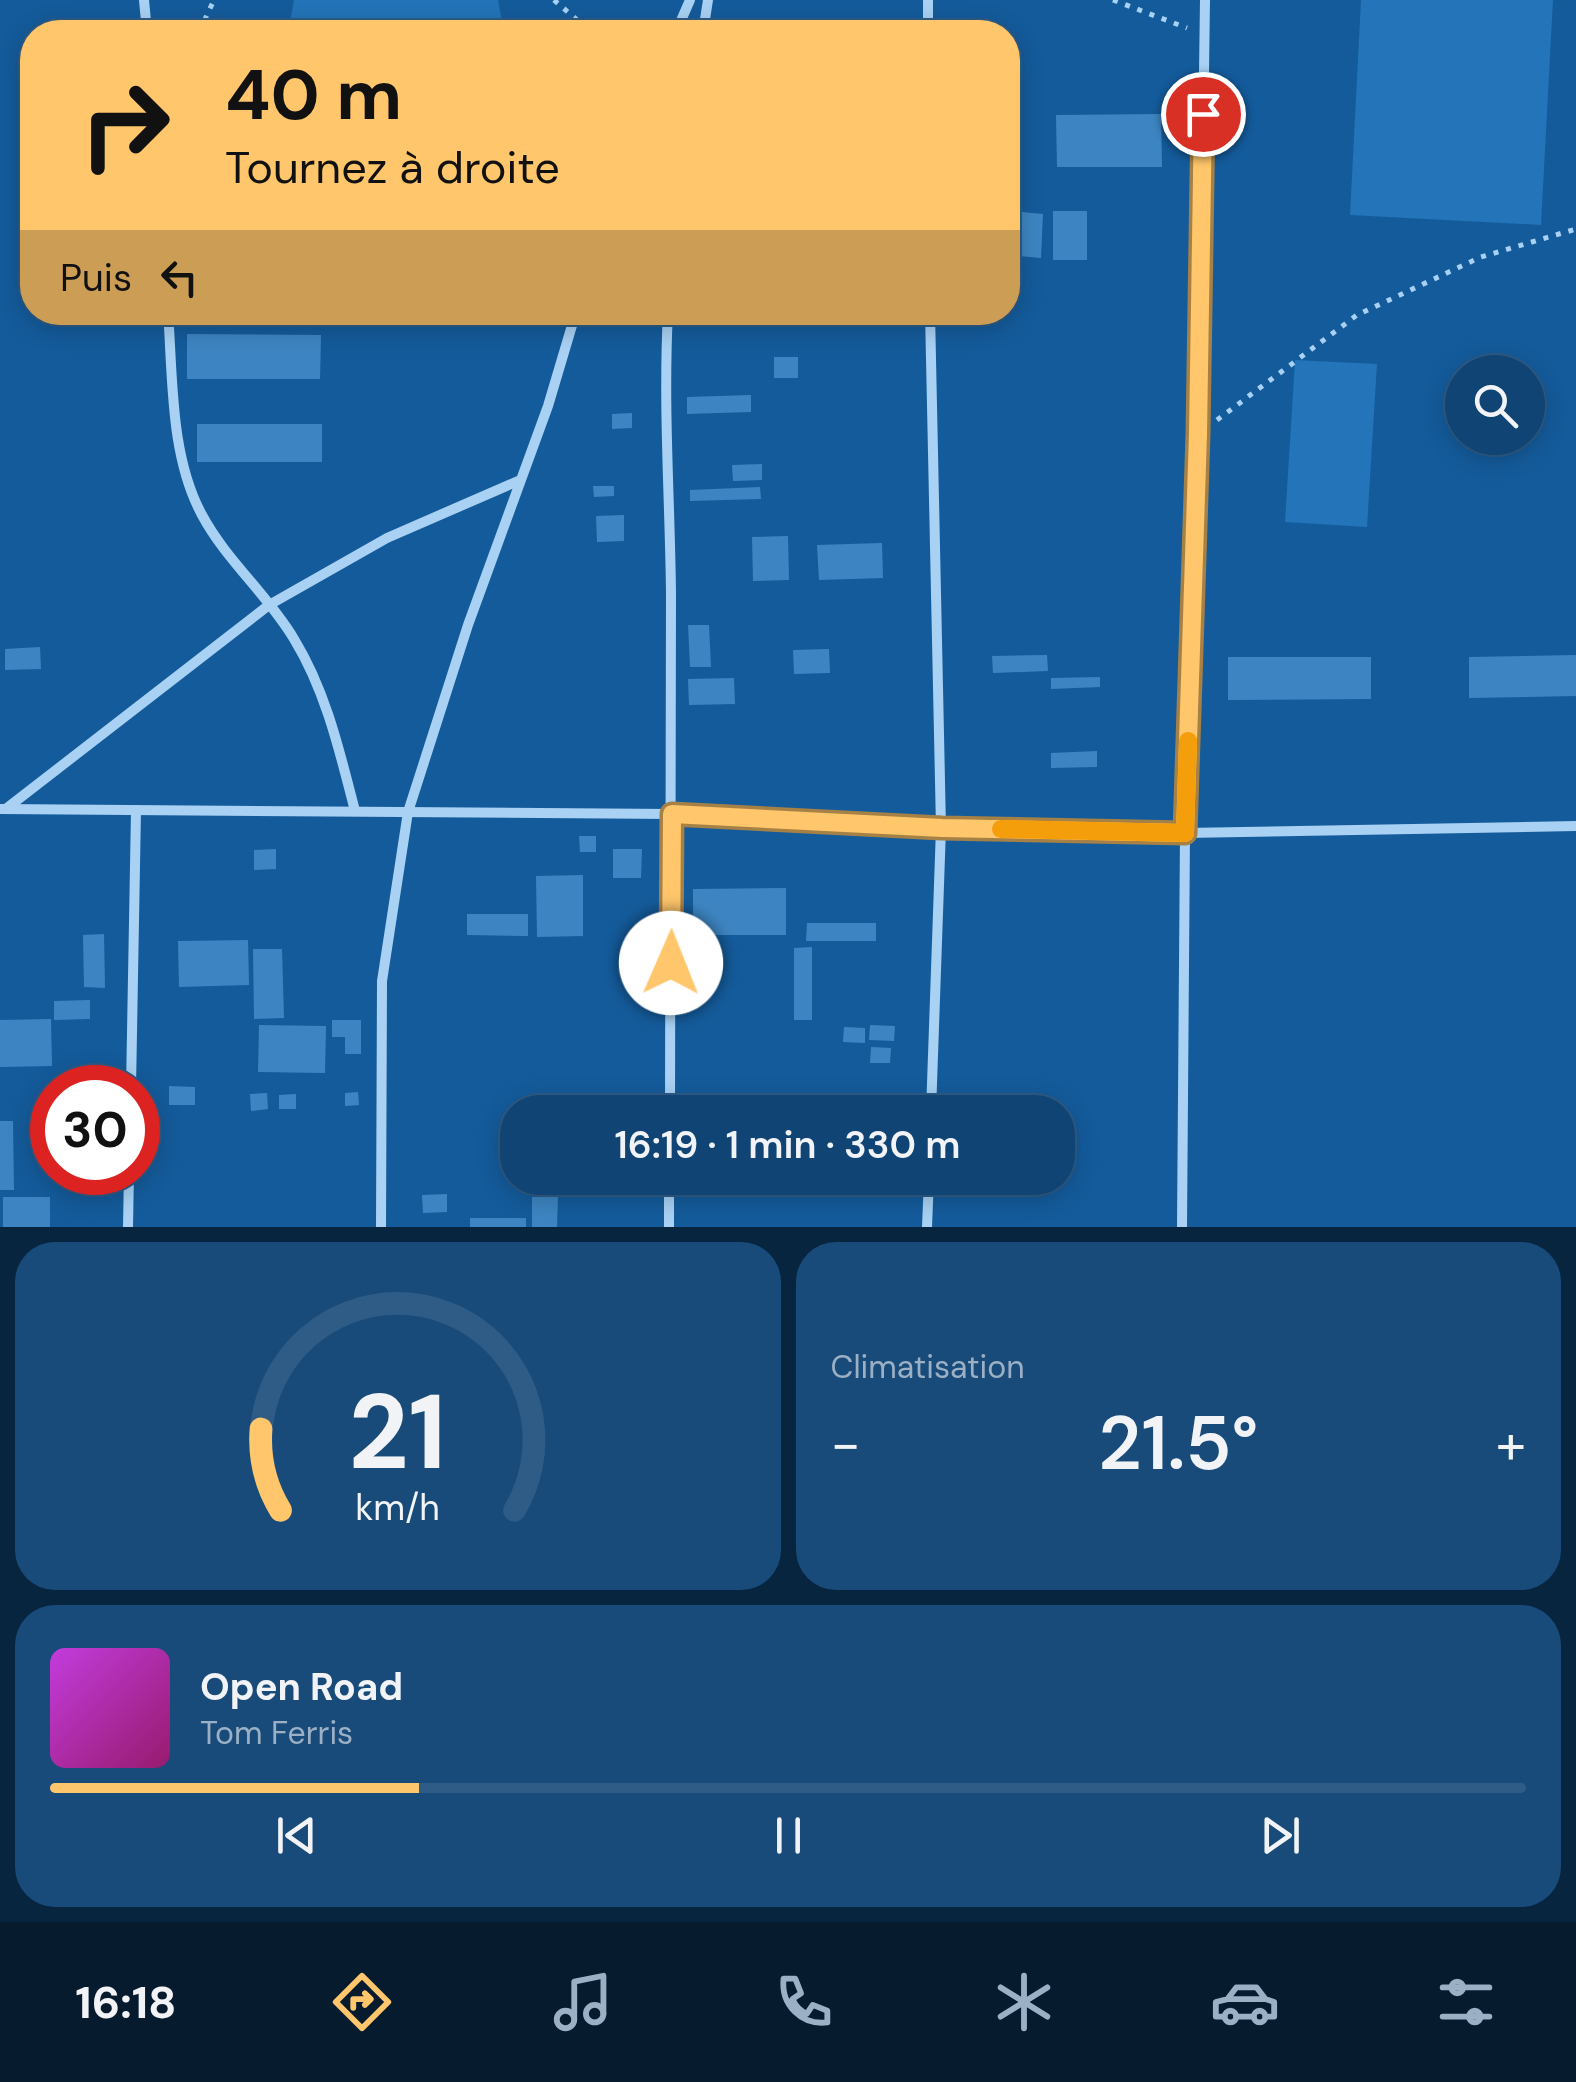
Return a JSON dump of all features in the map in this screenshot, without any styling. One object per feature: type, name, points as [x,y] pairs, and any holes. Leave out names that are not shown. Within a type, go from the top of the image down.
[{"type":"street","points":[[1182,1227],[1185,833],[1206,0]]},
{"type":"street","points":[[169,325],[176,420],[186,472],[202,516],[294,639],[330,717],[356,812]]},
{"type":"street","points":[[381,1227],[382,981],[408,812],[518,481],[548,406],[572,325]]},
{"type":"street","points":[[667,325],[670,1095]]},
{"type":"street","points":[[930,325],[942,828],[933,1095]]},
{"type":"street","points":[[3,808],[269,605],[386,538],[518,481]]},
{"type":"street","points":[[3,808],[672,814],[942,828],[1185,833],[1576,826]]},
{"type":"street","points":[[131,1065],[136,810]]},
{"type":"street","points":[[128,1227],[129,1195]]},
{"type":"street","points":[[669,1195],[669,1227]]},
{"type":"street","points":[[928,1227],[929,1195]]},
{"type":"path","points":[[554,0],[577,20]]},
{"type":"path","points":[[1113,0],[1204,34]]},
{"type":"path","points":[[1198,434],[1357,316],[1482,257],[1576,229]]},
{"type":"shaded area","points":[[294,0],[498,0],[502,20],[290,20]]},
{"type":"shaded area","points":[[1361,0],[1553,0],[1541,225],[1350,215]]},
{"type":"shaded area","points":[[1295,360],[1377,364],[1367,527],[1285,522]]},
{"type":"building","points":[[1161,114],[1162,167],[1057,167],[1056,115]]},
{"type":"building","points":[[1053,211],[1087,211],[1087,260],[1053,260]]},
{"type":"building","points":[[1020,212],[1043,214],[1041,258],[1020,256]]},
{"type":"building","points":[[187,334],[321,335],[320,379],[187,379]]},
{"type":"building","points":[[774,357],[798,357],[798,378],[774,378]]},
{"type":"building","points":[[751,395],[751,412],[687,414],[687,397]]},
{"type":"building","points":[[632,413],[632,428],[612,429],[612,414]]},
{"type":"building","points":[[197,424],[322,424],[322,462],[197,462]]},
{"type":"building","points":[[762,464],[762,480],[733,481],[732,465]]},
{"type":"building","points":[[593,486],[614,486],[614,496],[594,497]]},
{"type":"building","points":[[760,487],[761,499],[690,501],[690,490]]},
{"type":"building","points":[[624,515],[624,541],[597,542],[596,516]]},
{"type":"building","points":[[788,536],[789,580],[753,581],[752,537]]},
{"type":"building","points":[[882,543],[883,578],[819,580],[817,545]]},
{"type":"building","points":[[688,625],[709,625],[711,667],[690,667]]},
{"type":"building","points":[[40,647],[41,669],[5,670],[5,649]]},
{"type":"building","points":[[829,649],[830,673],[794,674],[793,650]]},
{"type":"building","points":[[1047,655],[1048,671],[993,673],[992,656]]},
{"type":"building","points":[[1576,655],[1576,696],[1469,698],[1469,657]]},
{"type":"building","points":[[1228,657],[1371,657],[1371,699],[1228,700]]},
{"type":"building","points":[[1100,677],[1100,687],[1051,689],[1051,678]]},
{"type":"building","points":[[734,678],[735,704],[689,705],[688,679]]},
{"type":"building","points":[[1097,751],[1097,767],[1051,768],[1051,753]]},
{"type":"building","points":[[579,836],[596,836],[596,852],[580,852]]},
{"type":"building","points":[[276,849],[276,869],[254,870],[254,850]]},
{"type":"building","points":[[613,849],[642,849],[641,878],[613,878]]},
{"type":"building","points":[[583,875],[583,936],[537,937],[536,876]]},
{"type":"building","points":[[786,888],[786,935],[693,935],[693,889]]},
{"type":"building","points":[[467,914],[528,914],[528,936],[467,935]]},
{"type":"building","points":[[807,923],[876,923],[876,941],[806,941]]},
{"type":"building","points":[[104,934],[105,988],[84,987],[83,935]]},
{"type":"building","points":[[248,940],[249,985],[179,987],[178,941]]},
{"type":"building","points":[[812,947],[812,1020],[794,1020],[794,948]]},
{"type":"building","points":[[253,949],[282,949],[284,1018],[254,1019]]},
{"type":"building","points":[[90,1000],[90,1019],[54,1020],[54,1001]]},
{"type":"building","points":[[51,1019],[52,1065],[0,1067],[0,1020]]},
{"type":"building","points":[[332,1020],[361,1020],[361,1054],[345,1054],[345,1037],[332,1037]]},
{"type":"building","points":[[259,1025],[326,1026],[325,1073],[258,1072]]},
{"type":"building","points":[[870,1025],[895,1026],[894,1041],[869,1040]]},
{"type":"building","points":[[844,1027],[865,1028],[865,1043],[843,1042]]},
{"type":"building","points":[[871,1047],[891,1048],[890,1063],[870,1063]]},
{"type":"building","points":[[169,1086],[195,1087],[195,1105],[169,1105]]},
{"type":"building","points":[[358,1092],[359,1105],[345,1106],[345,1093]]},
{"type":"building","points":[[267,1093],[268,1109],[251,1111],[250,1094]]},
{"type":"building","points":[[296,1094],[296,1109],[279,1109],[279,1095]]},
{"type":"building","points":[[0,1121],[13,1121],[14,1190],[0,1190]]},
{"type":"building","points":[[447,1194],[447,1212],[423,1213],[422,1195]]},
{"type":"building","points":[[3,1197],[50,1197],[50,1227],[3,1227]]},
{"type":"building","points":[[532,1197],[558,1197],[557,1227],[532,1227]]},
{"type":"building","points":[[470,1218],[526,1218],[526,1227],[470,1227]]},
{"type":"slow traffic","points":[[1001,829],[1185,833],[1188,741]]},
{"type":"route","points":[[671,963],[672,814],[942,828],[1185,833],[1198,434],[1203,114]]}]
